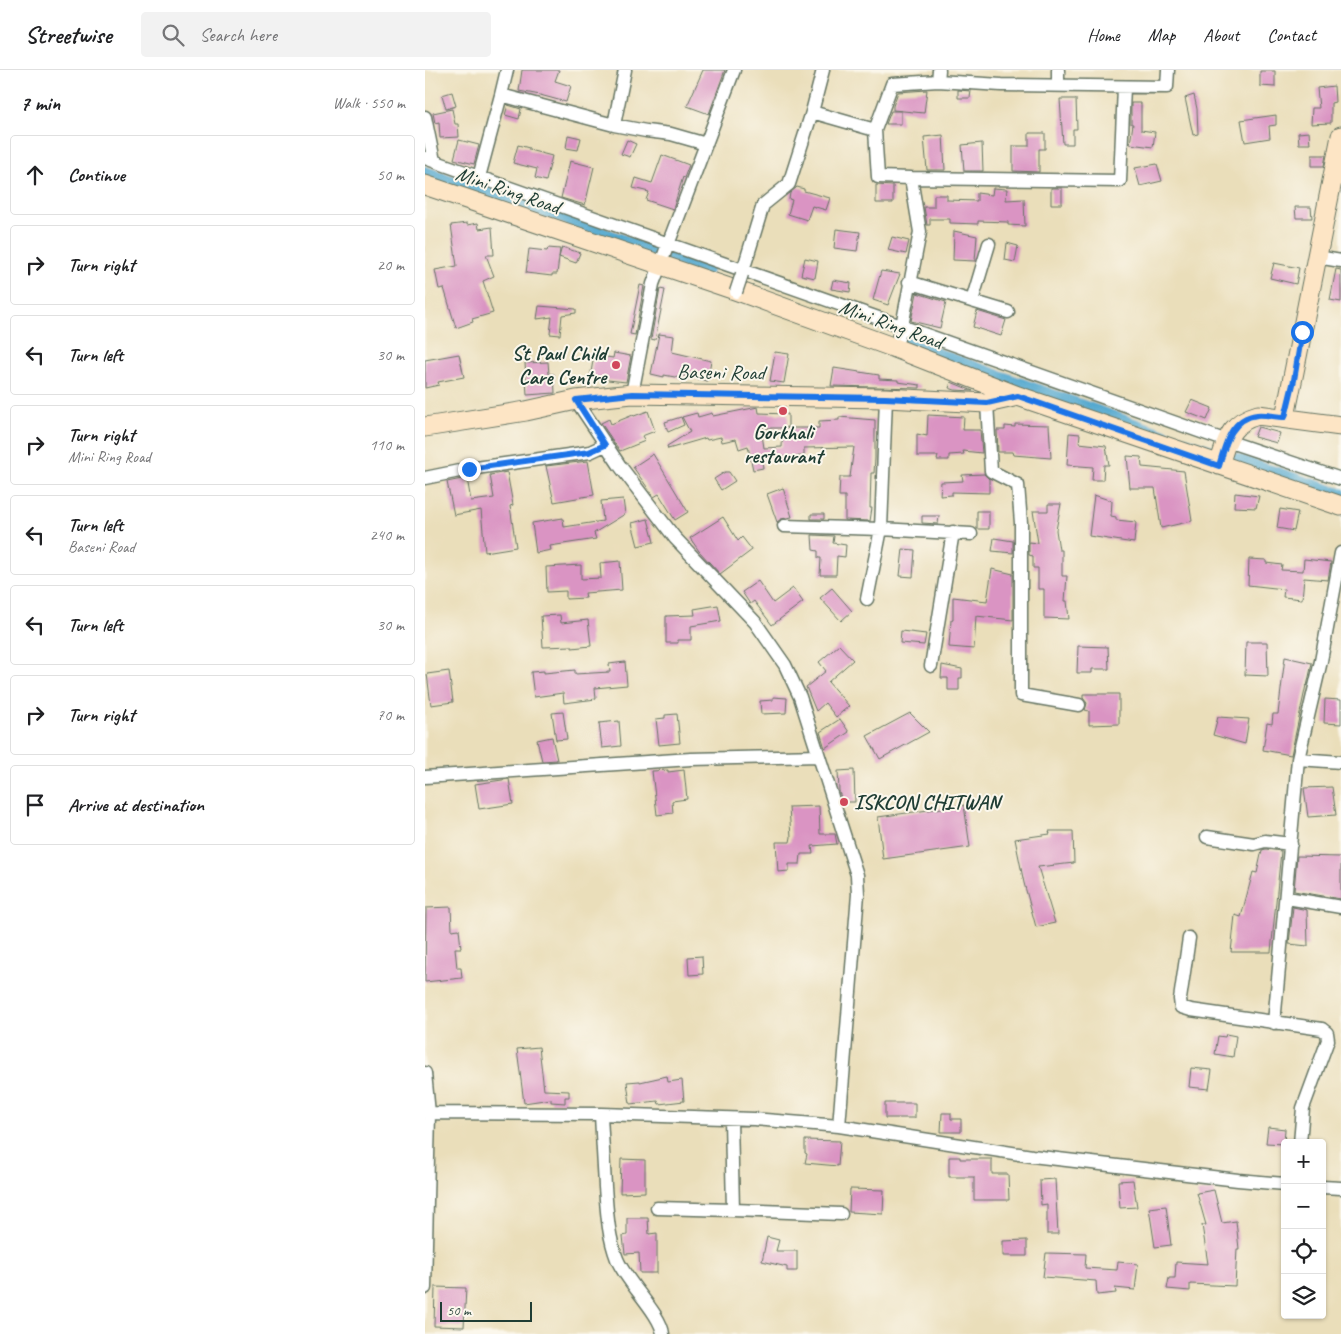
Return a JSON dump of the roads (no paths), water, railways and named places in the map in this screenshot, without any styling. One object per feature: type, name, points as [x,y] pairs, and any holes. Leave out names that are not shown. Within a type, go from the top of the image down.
[{"type":"street","points":[[479,177],[507,70]]},
{"type":"street","points":[[614,125],[625,70]]},
{"type":"street","points":[[632,394],[653,284],[734,70]]},
{"type":"street","points":[[425,118],[430,160],[667,245],[739,282],[763,205],[789,184],[823,70]]},
{"type":"street","points":[[1058,70],[1058,86]]},
{"type":"street","points":[[1124,87],[1120,181],[878,177],[875,130],[892,84],[938,76],[1001,85],[1167,87],[1167,70]]},
{"type":"street","points":[[501,95],[614,125],[646,132],[671,134],[706,144]]},
{"type":"street","points":[[812,112],[875,130]]},
{"type":"street","points":[[1285,417],[1294,380],[1341,136]]},
{"type":"street","points":[[911,178],[920,232],[898,339],[1223,452],[1341,479]]},
{"type":"street","name":"Mini Ring Road","points":[[425,186],[660,263],[739,282],[898,339],[1018,396],[1223,452],[1341,506]]},
{"type":"street","points":[[972,301],[989,244]]},
{"type":"street","points":[[1317,257],[1341,262]]},
{"type":"street","points":[[909,282],[1008,312]]},
{"type":"street","name":"Baseni Road","points":[[425,426],[526,411],[576,400],[632,394],[885,398],[987,403],[1018,396]]},
{"type":"street","points":[[867,599],[881,529],[885,398]]},
{"type":"street","points":[[576,400],[605,445],[675,538],[755,622],[785,665],[800,697],[857,874],[858,894],[839,1126]]},
{"type":"street","points":[[987,403],[991,471],[1017,485],[1021,523],[1021,695],[1079,705]]},
{"type":"street","points":[[1223,452],[1235,425],[1245,418],[1257,415],[1285,417],[1341,426]]},
{"type":"street","points":[[425,478],[469,469],[589,452],[605,445]]},
{"type":"street","points":[[784,526],[971,534]]},
{"type":"street","points":[[931,666],[953,532]]},
{"type":"street","points":[[1273,1023],[1287,898],[1299,760],[1321,661],[1341,553]]},
{"type":"street","points":[[425,777],[691,759],[819,756]]},
{"type":"street","points":[[1299,760],[1341,762]]},
{"type":"street","points":[[1207,837],[1254,844],[1265,841],[1291,844]]},
{"type":"street","points":[[1287,898],[1341,907]]},
{"type":"street","points":[[1189,938],[1180,1000],[1181,1007],[1273,1023],[1322,1029],[1327,1034],[1328,1040],[1325,1051],[1303,1108],[1300,1139]]},
{"type":"street","points":[[425,1073],[427,1113],[425,1288]]},
{"type":"street","points":[[427,1113],[601,1114],[731,1119],[839,1126],[1032,1156],[1281,1184]]},
{"type":"street","points":[[601,1114],[611,1242],[618,1261],[630,1283],[656,1317],[663,1328],[663,1334]]},
{"type":"street","points":[[731,1119],[733,1210]]},
{"type":"street","points":[[1326,1187],[1341,1188]]},
{"type":"street","points":[[657,1208],[841,1214]]},
{"type":"waterway","points":[[425,172],[560,217],[707,271]]},
{"type":"waterway","points":[[902,341],[1184,442],[1341,494]]},
{"type":"place","name":"St Paul Child Care Centre","points":[[616,365]]},
{"type":"place","name":"Gorkhali restaurant","points":[[783,411]]},
{"type":"place","name":"ISKCON CHITWAN","points":[[844,802]]}]
